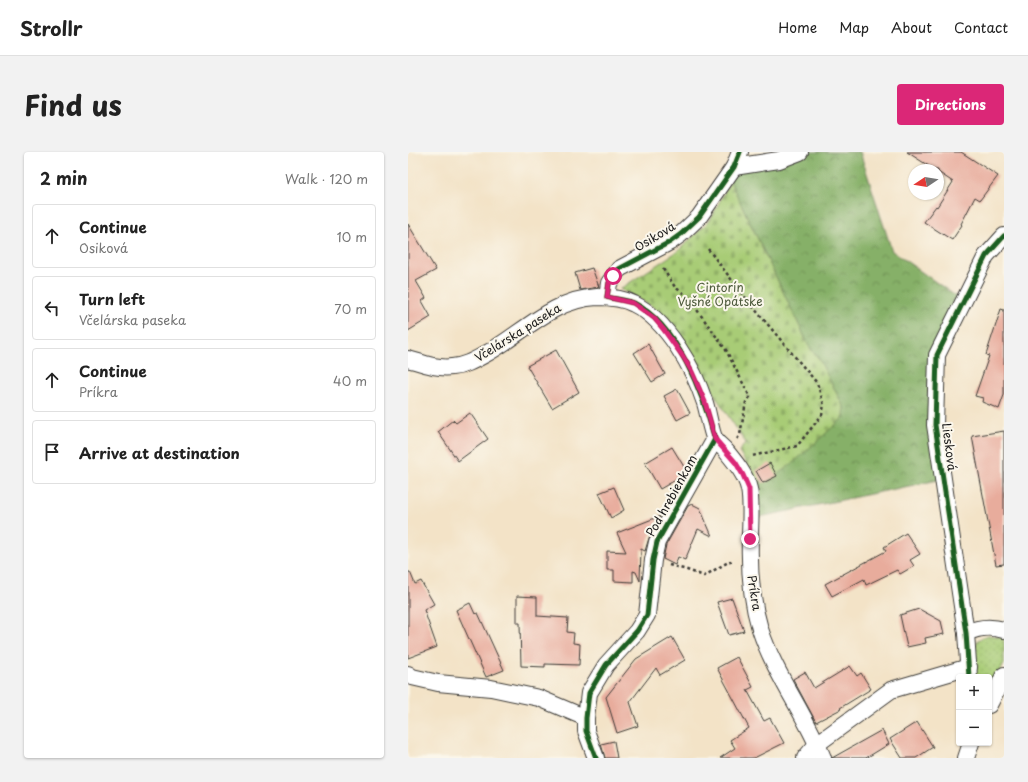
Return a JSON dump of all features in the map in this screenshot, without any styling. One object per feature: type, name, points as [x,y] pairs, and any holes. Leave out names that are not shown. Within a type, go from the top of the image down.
[{"type":"street","name":"Osiková","points":[[607,297],[609,283],[619,269],[670,242],[682,234],[699,217],[734,167],[740,152]]},
{"type":"street","points":[[734,167],[780,160],[800,152]]},
{"type":"street","name":"Liesková","points":[[969,672],[966,633],[936,425],[937,355],[986,256],[1004,236]]},
{"type":"street","name":"Včelárska paseka","points":[[408,359],[438,368],[451,368],[466,365],[490,352],[559,306],[581,299],[607,297],[633,303],[654,318],[684,358],[705,402],[715,439]]},
{"type":"street","name":"Príkra","points":[[715,439],[736,463],[749,489],[750,575],[755,610],[768,650],[820,751]]},
{"type":"street","name":"Pod hrebienkom","points":[[596,758],[586,731],[589,693],[606,666],[637,631],[647,615],[653,560],[657,542],[715,439]]},
{"type":"street","points":[[966,633],[982,627],[994,627],[1004,630]]},
{"type":"street","points":[[805,758],[820,751],[892,690],[969,672]]},
{"type":"street","points":[[408,674],[412,677],[438,682],[491,688],[539,698],[586,718]]},
{"type":"street","points":[[992,699],[1004,675]]},
{"type":"street","points":[[966,758],[970,746]]},
{"type":"path","points":[[708,249],[748,301],[816,383],[824,405],[822,415],[797,446],[743,458],[736,463]]},
{"type":"path","points":[[664,269],[675,287],[687,296],[726,350],[747,388],[750,397],[746,402],[740,435]]},
{"type":"path","points":[[688,570],[704,576],[730,561],[750,575]]},
{"type":"green space","points":[[800,152],[860,152],[892,251],[964,302],[937,355],[943,479],[750,519],[749,489],[756,480],[768,481],[844,417],[844,408],[819,359],[809,346],[730,181],[734,167]]},
{"type":"green space","name":"Cintorín Vyšné Opátske","points":[[730,181],[809,346],[819,359],[844,408],[844,417],[793,463],[768,481],[756,480],[739,451],[746,443],[678,337],[653,307],[620,289],[678,251],[710,220]]},
{"type":"green space","points":[[988,635],[1004,638],[1004,664],[992,687],[992,674],[975,674],[973,649],[978,640]]},
{"type":"building","points":[[907,152],[961,152],[998,176],[980,200],[975,197],[961,224],[962,225],[952,240],[924,222],[936,206],[937,207],[941,200],[944,200],[944,196],[953,182],[944,176],[944,164],[926,164]]},
{"type":"building","points":[[408,224],[436,270],[416,281],[426,298],[422,301],[431,317],[408,331]]},
{"type":"building","points":[[592,268],[599,287],[580,290],[575,273]]},
{"type":"building","points":[[1001,309],[1004,310],[1004,395],[999,409],[982,402],[983,398],[975,396],[989,356],[986,355]]},
{"type":"building","points":[[648,344],[665,374],[652,382],[634,353]]},
{"type":"building","points":[[556,350],[579,392],[552,408],[527,366]]},
{"type":"building","points":[[677,389],[690,413],[677,420],[664,396]]},
{"type":"building","points":[[470,413],[488,439],[458,461],[438,432],[453,420],[456,423]]},
{"type":"building","points":[[1004,431],[1004,564],[996,565],[972,436]]},
{"type":"building","points":[[672,447],[686,470],[684,475],[660,489],[645,463]]},
{"type":"building","points":[[770,463],[777,476],[763,483],[756,471]]},
{"type":"building","points":[[614,487],[624,510],[611,518],[599,493]]},
{"type":"building","points":[[692,504],[700,508],[712,536],[698,529],[685,560],[678,557],[675,565],[663,559],[666,545],[688,506]]},
{"type":"building","points":[[660,516],[649,538],[645,551],[641,549],[640,581],[636,572],[633,571],[633,582],[614,581],[614,570],[607,570],[607,551],[626,552],[617,533]]},
{"type":"building","points":[[906,533],[920,554],[910,560],[914,566],[900,574],[897,570],[866,585],[864,579],[832,596],[825,584],[886,551],[884,547]]},
{"type":"building","points":[[408,572],[410,572],[415,584],[421,581],[434,604],[424,610],[437,647],[408,658]]},
{"type":"building","points":[[517,596],[537,597],[537,616],[568,618],[567,632],[574,633],[573,643],[580,644],[579,665],[545,664],[545,667],[521,666],[520,623],[517,623]]},
{"type":"building","points":[[732,598],[744,631],[729,635],[717,602]]},
{"type":"building","points":[[470,603],[475,614],[478,613],[504,670],[486,677],[456,610]]},
{"type":"building","points":[[919,609],[941,621],[944,634],[925,638],[926,643],[907,647],[900,615]]},
{"type":"building","points":[[672,637],[685,660],[660,675],[656,668],[630,702],[638,726],[617,733],[606,697],[636,659]]},
{"type":"building","points":[[737,657],[753,687],[747,690],[764,721],[770,718],[784,743],[754,758],[720,758],[735,748],[730,740],[749,728],[717,668]]},
{"type":"building","points":[[850,666],[857,676],[861,673],[871,689],[840,708],[841,709],[816,722],[793,679],[805,672],[814,688]]},
{"type":"building","points":[[917,722],[933,747],[916,758],[902,758],[890,739]]},
{"type":"building","points":[[882,730],[889,744],[866,758],[832,758]]},
{"type":"building","points":[[614,741],[617,758],[605,758],[601,744]]},
{"type":"cycle path","points":[[596,758],[586,731],[589,693],[606,665],[637,631],[647,615],[653,560],[657,542],[715,439],[696,382],[676,344],[664,327],[650,313],[634,303],[607,297],[609,283],[619,269],[670,242],[699,217],[734,167],[740,152]]},
{"type":"cycle path","points":[[969,674],[966,633],[935,425],[937,355],[986,256],[1004,236]]},
{"type":"route","points":[[613,276],[609,283],[607,297],[633,303],[654,318],[674,343],[692,372],[705,402],[715,439],[736,463],[749,489],[750,539]]}]
